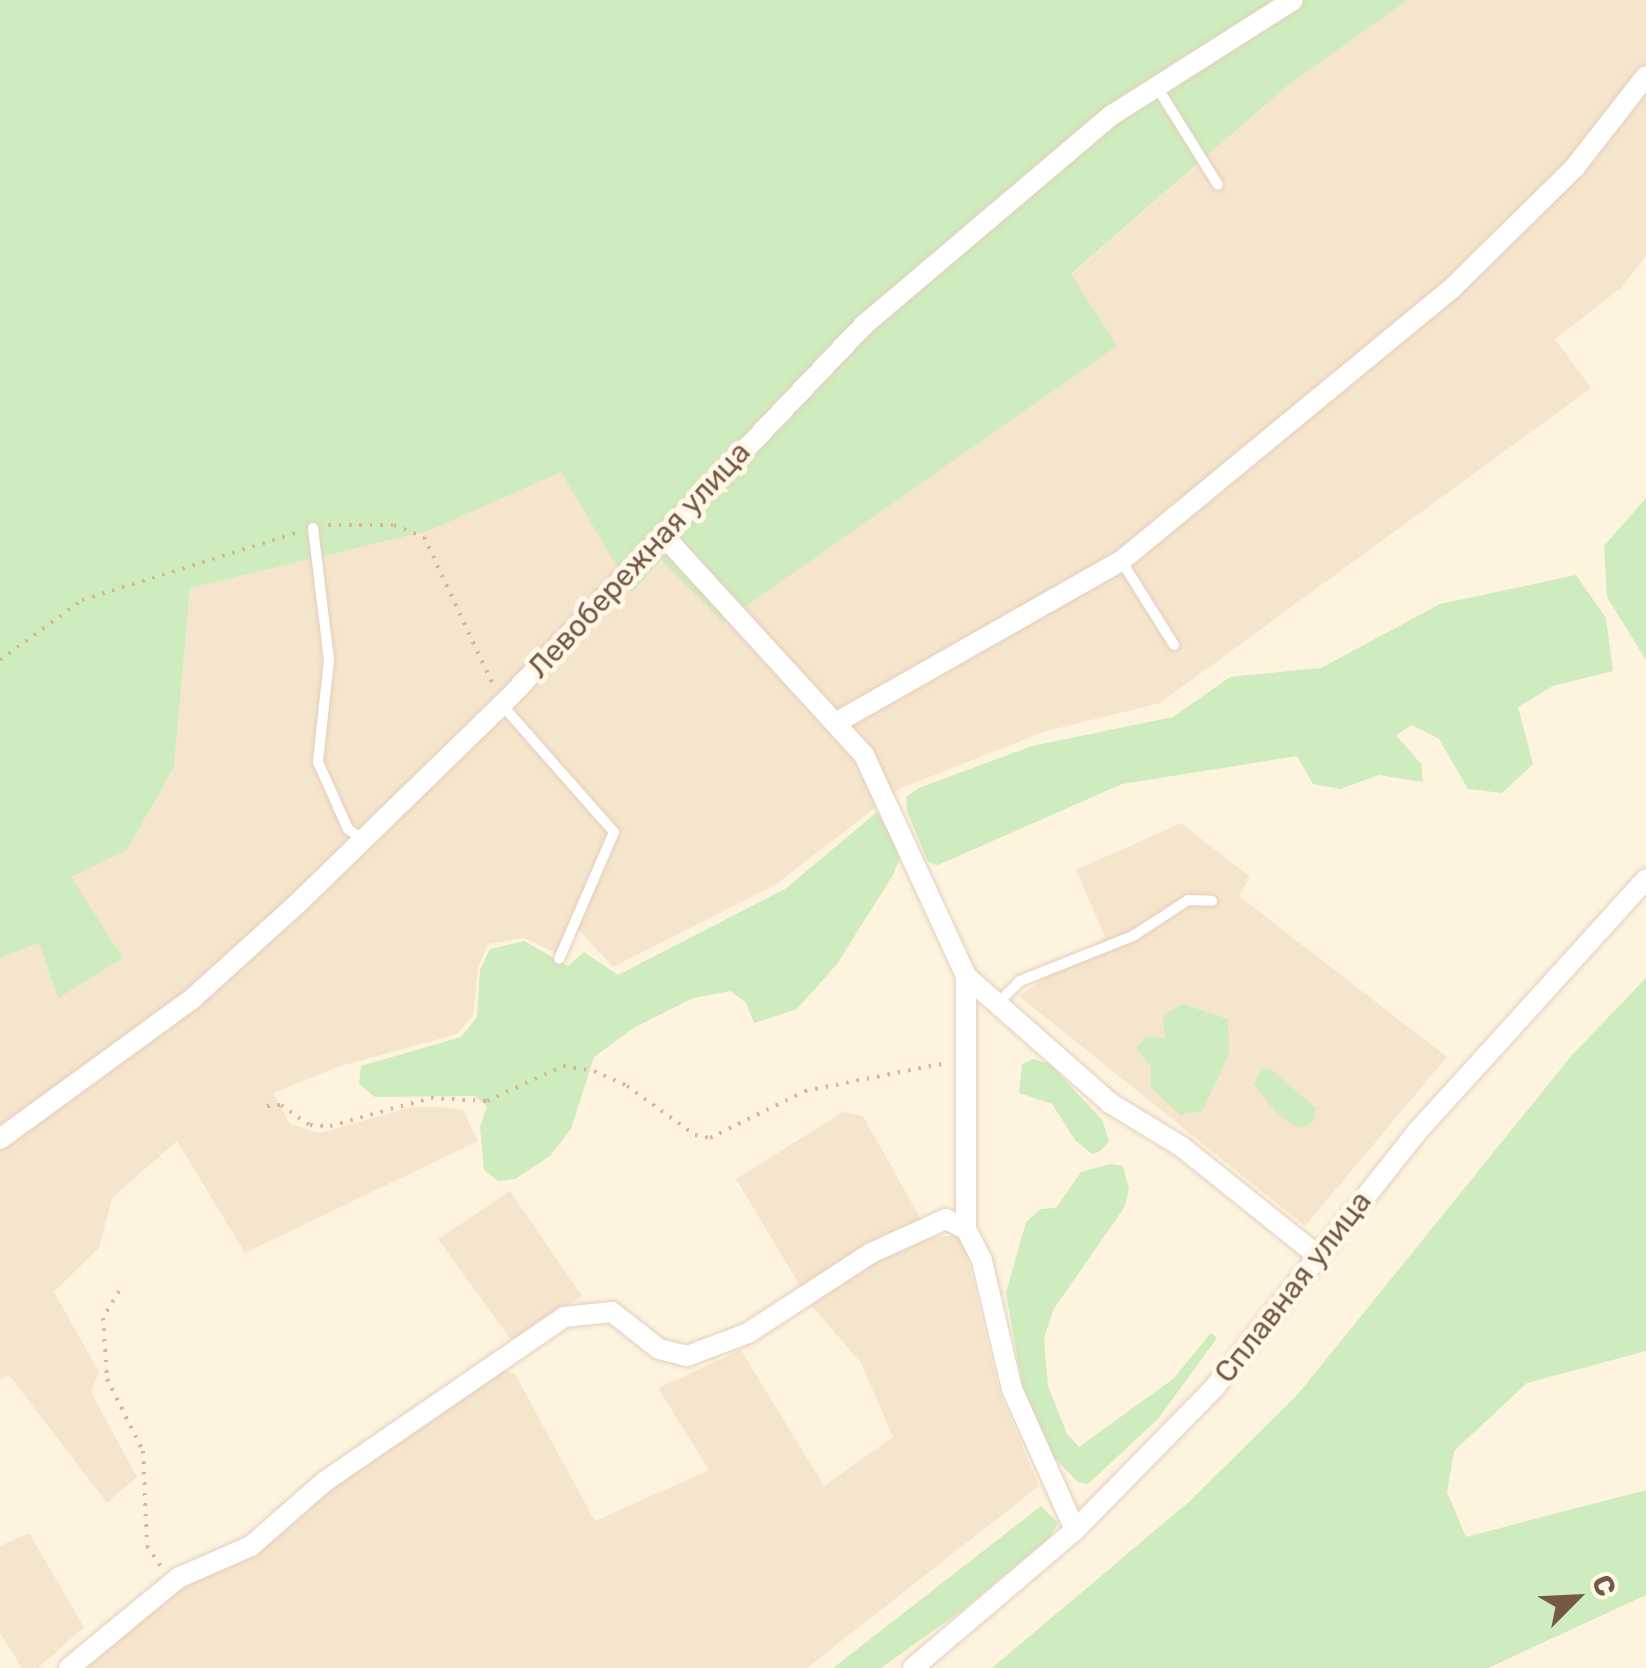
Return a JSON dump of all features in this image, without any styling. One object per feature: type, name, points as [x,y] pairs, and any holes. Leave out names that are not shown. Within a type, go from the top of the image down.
[{"type":"street","name":"Левобережная улица","points":[[0,1139],[192,998],[362,839],[502,706],[864,325],[1112,115],[1293,0]]},
{"type":"street","points":[[839,721],[1122,561],[1450,290],[1575,167],[1646,76]]},
{"type":"street","points":[[662,535],[839,721],[888,796],[966,976],[966,1229],[982,1262],[1012,1389],[1075,1530]]},
{"type":"street","name":"Сплавная улица","points":[[913,1668],[1075,1530],[1214,1388],[1416,1134],[1646,879]]},
{"type":"street","points":[[966,976],[1110,1103],[1182,1147],[1317,1255]]},
{"type":"street","points":[[69,1668],[178,1578],[251,1546],[324,1482],[564,1317],[612,1312],[659,1348],[687,1356],[748,1333],[872,1253],[939,1221],[966,1229]]},
{"type":"lane","points":[[1156,86],[1218,185]]},
{"type":"lane","points":[[313,528],[329,660],[318,762],[348,829],[362,839]]},
{"type":"lane","points":[[1122,561],[1174,645]]},
{"type":"lane","points":[[502,706],[614,832],[559,958]]},
{"type":"lane","points":[[998,1003],[1020,981],[1133,936],[1188,900],[1212,901]]},
{"type":"path","points":[[0,660],[42,622],[82,600],[313,528],[355,521],[394,525],[424,537],[442,564],[502,706]]},
{"type":"path","points":[[267,1106],[280,1105],[310,1125],[330,1126],[390,1104],[487,1101],[562,1066],[594,1071],[627,1086],[694,1135],[710,1138],[805,1092],[966,1060]]},
{"type":"path","points":[[118,1291],[103,1318],[107,1380],[143,1451],[147,1546],[160,1567],[178,1578]]},
{"type":"shaded area","points":[[1408,0],[1646,0],[1646,256],[1621,288],[1555,339],[1591,388],[1160,703],[1043,732],[899,789],[775,885],[613,967],[578,929],[555,952],[524,938],[488,944],[478,968],[473,1016],[457,1034],[337,1067],[273,1093],[290,1124],[319,1133],[412,1107],[441,1107],[463,1110],[478,1141],[245,1253],[177,1141],[112,1198],[99,1248],[54,1292],[99,1372],[91,1392],[137,1477],[107,1503],[9,1375],[0,1380],[0,958],[39,942],[58,997],[123,958],[70,877],[127,850],[174,769],[190,588],[428,531],[561,471],[632,591],[661,560],[1116,347],[1071,275],[1288,85]]},
{"type":"shaded area","points":[[1181,823],[1250,877],[1239,896],[1447,1057],[1305,1226],[1019,996],[1105,937],[1076,870]]},
{"type":"shaded area","points":[[843,1112],[863,1116],[931,1237],[962,1235],[999,1391],[1039,1486],[807,1668],[80,1668],[108,1633],[500,1369],[515,1374],[595,1521],[709,1470],[658,1388],[741,1350],[824,1486],[893,1437],[861,1363],[812,1306],[736,1179]]},
{"type":"shaded area","points":[[510,1191],[582,1296],[511,1340],[438,1239]]},
{"type":"shaded area","points":[[29,1533],[84,1627],[38,1668],[22,1668],[0,1633],[0,1546]]},
{"type":"green space","points":[[0,0],[1408,0],[1288,85],[1071,274],[1117,346],[723,622],[661,560],[632,592],[561,472],[428,531],[190,588],[174,768],[127,850],[71,877],[123,958],[58,998],[39,943],[0,958]]},
{"type":"green space","points":[[1646,498],[1646,660],[1607,597],[1604,546]]},
{"type":"green space","points":[[1576,575],[1606,618],[1613,671],[1553,686],[1518,707],[1533,764],[1502,793],[1468,789],[1439,739],[1412,725],[1396,735],[1421,764],[1423,782],[1379,775],[1340,789],[1313,784],[1297,756],[1122,784],[938,865],[928,862],[907,811],[906,797],[919,788],[1032,746],[1173,717],[1230,677],[1321,668],[1440,604]]},
{"type":"green space","points":[[877,812],[902,853],[893,875],[837,964],[797,1009],[754,1023],[746,1003],[731,991],[693,998],[635,1027],[594,1057],[571,1129],[550,1156],[515,1179],[498,1181],[484,1170],[480,1127],[487,1106],[475,1096],[375,1097],[359,1084],[361,1066],[461,1037],[477,1017],[480,970],[490,949],[524,941],[568,966],[584,952],[618,975],[785,889]]},
{"type":"green space","points":[[1646,978],[1646,1351],[1527,1383],[1454,1451],[1447,1492],[1466,1537],[1646,1490],[1646,1595],[1488,1668],[992,1668],[1190,1501],[1298,1394],[1573,1054]]},
{"type":"green space","points":[[1182,1004],[1228,1019],[1229,1055],[1202,1111],[1180,1115],[1151,1087],[1151,1067],[1136,1048],[1146,1037],[1165,1038],[1163,1015]]},
{"type":"green space","points":[[1033,1059],[1050,1064],[1103,1121],[1109,1142],[1100,1151],[1092,1154],[1075,1140],[1052,1104],[1019,1093],[1022,1064]]},
{"type":"green space","points":[[1261,1069],[1272,1070],[1316,1108],[1312,1123],[1299,1128],[1277,1114],[1254,1084]]},
{"type":"green space","points":[[1110,1164],[1123,1166],[1129,1189],[1124,1208],[1053,1310],[1044,1339],[1048,1386],[1067,1434],[1079,1447],[1173,1379],[1211,1333],[1217,1338],[1158,1419],[1088,1484],[1078,1482],[1051,1454],[1023,1389],[1006,1293],[1026,1222],[1041,1209],[1056,1208],[1081,1172]]},
{"type":"green space","points":[[1041,1506],[1058,1523],[1050,1537],[961,1611],[881,1668],[833,1668]]}]
